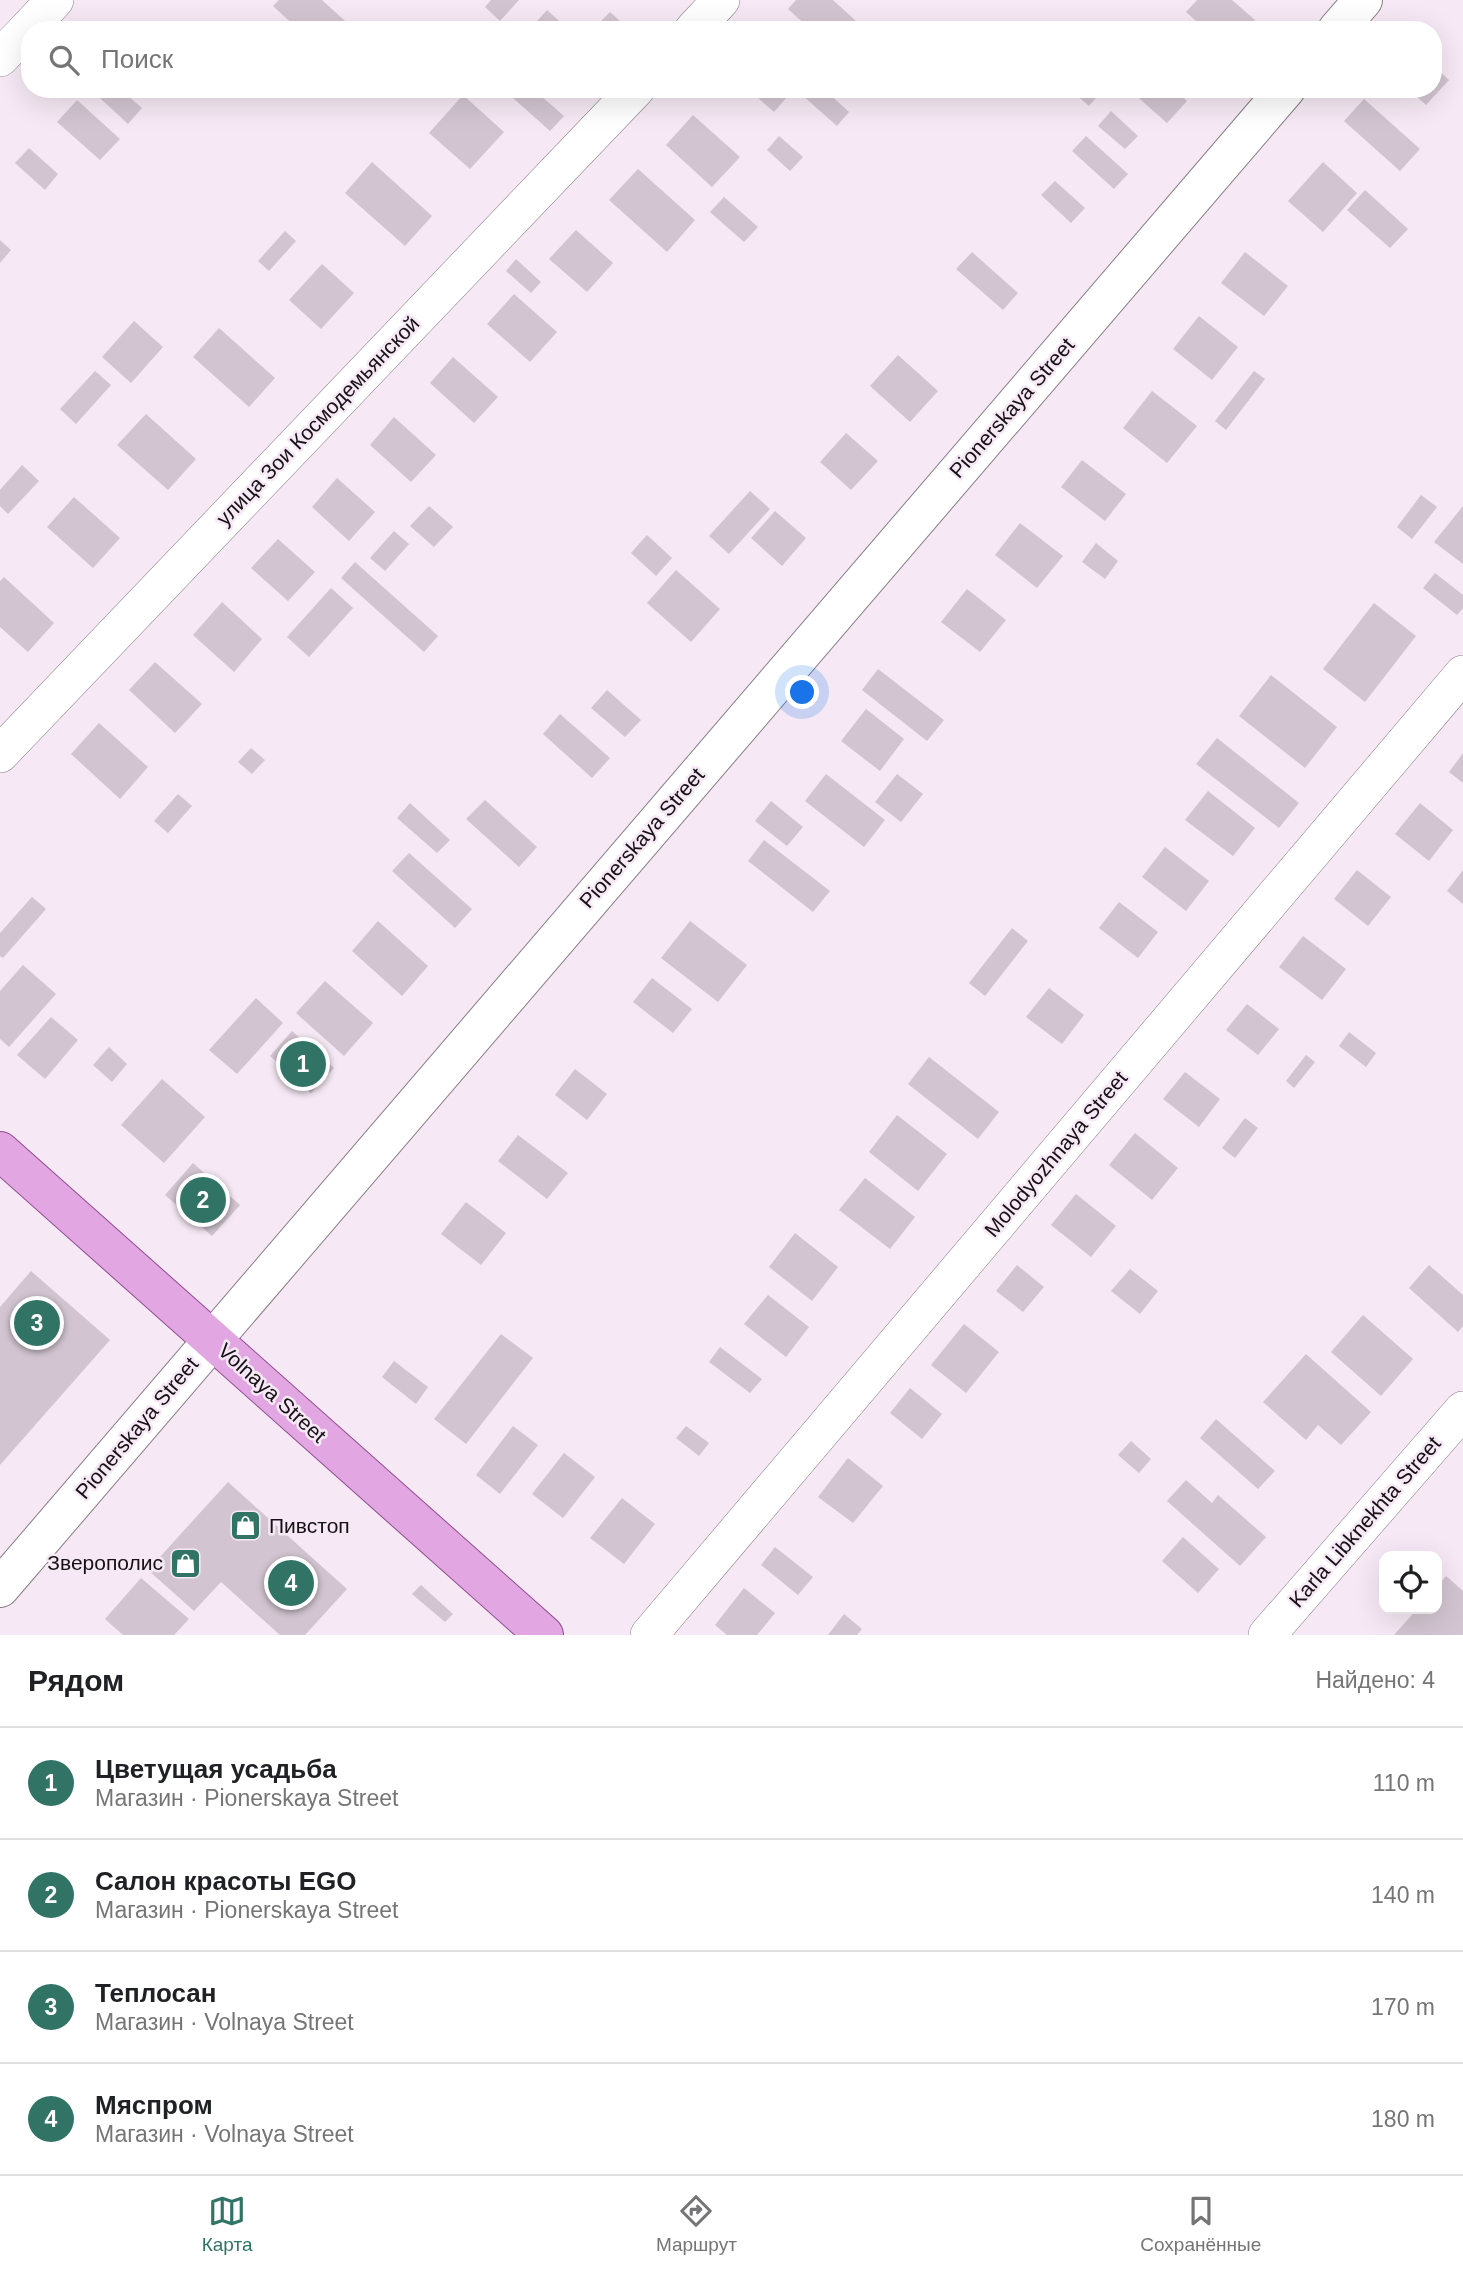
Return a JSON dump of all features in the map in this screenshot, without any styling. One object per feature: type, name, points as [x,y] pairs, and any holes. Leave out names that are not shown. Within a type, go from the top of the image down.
[{"type":"main road","name":"Volnaya Street","points":[[0,1152],[544,1635]]},
{"type":"street","points":[[35,21],[55,0]]},
{"type":"street","points":[[701,21],[721,0]]},
{"type":"street","points":[[1345,21],[1363,0]]},
{"type":"street","points":[[0,58],[21,36]]},
{"type":"street","name":"улица Зои Космодемьянской","points":[[0,754],[627,98]]},
{"type":"street","name":"Pionerskaya Street","points":[[0,1588],[1278,98]]},
{"type":"street","name":"Molodyozhnaya Street","points":[[649,1635],[1463,674]]},
{"type":"street","name":"Karla Libknekhta Street","points":[[1267,1635],[1463,1410]]},
{"type":"building","points":[[279,0],[322,0],[345,21],[289,21],[273,6]]},
{"type":"building","points":[[491,0],[519,0],[500,21],[485,7]]},
{"type":"building","points":[[796,0],[833,0],[856,21],[801,21],[788,9]]},
{"type":"building","points":[[1197,0],[1232,0],[1255,20],[1196,21],[1186,12]]},
{"type":"building","points":[[547,10],[559,21],[537,21]]},
{"type":"building","points":[[610,12],[620,21],[601,21]]},
{"type":"building","points":[[1442,73],[1449,80],[1442,88]]},
{"type":"building","points":[[100,98],[130,98],[142,108],[128,124]]},
{"type":"building","points":[[460,98],[466,98],[504,132],[470,169],[429,133]]},
{"type":"building","points":[[513,98],[543,98],[564,116],[550,131]]},
{"type":"building","points":[[758,98],[786,98],[774,112]]},
{"type":"building","points":[[805,98],[834,98],[849,112],[837,126]]},
{"type":"building","points":[[1080,98],[1096,98],[1089,106]]},
{"type":"building","points":[[1139,98],[1184,98],[1187,101],[1167,123]]},
{"type":"building","points":[[1418,98],[1432,98],[1426,105]]},
{"type":"building","points":[[1364,99],[1420,149],[1400,171],[1344,121]]},
{"type":"building","points":[[77,100],[120,139],[100,160],[57,122]]},
{"type":"building","points":[[1111,111],[1138,136],[1125,149],[1098,126]]},
{"type":"building","points":[[693,115],[740,157],[712,187],[666,145]]},
{"type":"building","points":[[779,136],[803,157],[790,171],[767,150]]},
{"type":"building","points":[[1086,136],[1128,174],[1114,189],[1072,151]]},
{"type":"building","points":[[29,148],[58,174],[45,190],[15,163]]},
{"type":"building","points":[[372,162],[432,216],[405,246],[345,193]]},
{"type":"building","points":[[1323,162],[1357,193],[1323,232],[1288,201]]},
{"type":"building","points":[[638,169],[695,220],[667,252],[609,200]]},
{"type":"building","points":[[1055,181],[1085,208],[1071,223],[1041,195]]},
{"type":"building","points":[[1365,190],[1408,229],[1390,248],[1347,210]]},
{"type":"building","points":[[724,197],[758,227],[744,242],[710,212]]},
{"type":"building","points":[[576,230],[613,263],[587,292],[549,259]]},
{"type":"building","points":[[285,231],[296,241],[269,271],[258,261]]},
{"type":"building","points":[[0,240],[11,250],[0,263]]},
{"type":"building","points":[[972,252],[1018,293],[1003,310],[956,269]]},
{"type":"building","points":[[1245,252],[1288,286],[1264,316],[1221,283]]},
{"type":"building","points":[[516,259],[541,282],[531,293],[506,271]]},
{"type":"building","points":[[322,264],[354,293],[321,329],[289,300]]},
{"type":"building","points":[[514,294],[557,332],[530,362],[487,324]]},
{"type":"building","points":[[1199,316],[1238,347],[1212,380],[1173,349]]},
{"type":"building","points":[[134,321],[163,347],[131,383],[102,357]]},
{"type":"building","points":[[219,328],[275,378],[249,407],[193,357]]},
{"type":"building","points":[[898,355],[938,391],[910,422],[870,386]]},
{"type":"building","points":[[453,357],[498,397],[474,423],[430,383]]},
{"type":"building","points":[[95,371],[111,385],[76,424],[60,409]]},
{"type":"building","points":[[1254,371],[1265,379],[1226,430],[1215,421]]},
{"type":"building","points":[[1152,391],[1197,426],[1167,463],[1123,428]]},
{"type":"building","points":[[146,414],[196,459],[168,490],[117,445]]},
{"type":"building","points":[[394,417],[436,455],[411,482],[370,445]]},
{"type":"building","points":[[846,433],[878,461],[851,490],[820,462]]},
{"type":"building","points":[[1082,460],[1126,494],[1105,521],[1061,487]]},
{"type":"building","points":[[22,465],[39,481],[8,514],[0,506],[0,490]]},
{"type":"building","points":[[337,478],[375,512],[349,541],[312,507]]},
{"type":"building","points":[[750,491],[770,509],[729,554],[709,536]]},
{"type":"building","points":[[1421,495],[1437,507],[1412,539],[1397,527]]},
{"type":"building","points":[[74,497],[120,538],[93,568],[47,527]]},
{"type":"building","points":[[429,506],[453,527],[434,547],[410,526]]},
{"type":"building","points":[[1463,506],[1463,564],[1434,542]]},
{"type":"building","points":[[775,511],[806,538],[782,566],[751,538]]},
{"type":"building","points":[[1020,523],[1063,556],[1037,588],[995,555]]},
{"type":"building","points":[[394,531],[409,544],[385,571],[370,558]]},
{"type":"building","points":[[647,535],[672,558],[656,576],[631,553]]},
{"type":"building","points":[[278,539],[315,572],[288,601],[251,568]]},
{"type":"building","points":[[1096,543],[1118,561],[1105,579],[1082,562]]},
{"type":"building","points":[[355,562],[438,636],[424,652],[341,578]]},
{"type":"building","points":[[676,570],[720,609],[691,642],[647,603]]},
{"type":"building","points":[[1435,573],[1463,595],[1463,608],[1457,615],[1423,588]]},
{"type":"building","points":[[4,577],[54,623],[28,652],[0,627],[0,581]]},
{"type":"building","points":[[331,588],[353,608],[309,657],[287,637]]},
{"type":"building","points":[[967,589],[1006,620],[980,652],[941,622]]},
{"type":"building","points":[[222,602],[262,639],[234,672],[193,635]]},
{"type":"building","points":[[1374,603],[1416,636],[1365,702],[1323,669]]},
{"type":"building","points":[[155,662],[202,704],[175,733],[129,690]]},
{"type":"building","points":[[878,669],[944,720],[927,741],[862,690]]},
{"type":"building","points":[[1271,675],[1337,727],[1305,768],[1239,716]]},
{"type":"building","points":[[607,690],[641,720],[625,737],[591,708]]},
{"type":"building","points":[[866,709],[904,739],[880,771],[841,741]]},
{"type":"building","points":[[560,714],[610,758],[592,778],[543,734]]},
{"type":"building","points":[[99,723],[148,767],[120,799],[71,754]]},
{"type":"building","points":[[1217,738],[1299,803],[1279,828],[1196,764]]},
{"type":"building","points":[[251,748],[265,760],[252,774],[238,762]]},
{"type":"building","points":[[1463,753],[1463,783],[1449,772]]},
{"type":"building","points":[[826,774],[885,820],[864,847],[805,801]]},
{"type":"building","points":[[897,774],[923,794],[901,822],[875,802]]},
{"type":"building","points":[[1208,791],[1255,828],[1233,856],[1185,820]]},
{"type":"building","points":[[178,794],[192,806],[168,833],[154,821]]},
{"type":"building","points":[[485,800],[537,847],[519,867],[466,819]]},
{"type":"building","points":[[771,801],[803,827],[787,846],[755,821]]},
{"type":"building","points":[[410,803],[450,840],[437,853],[397,818]]},
{"type":"building","points":[[1420,803],[1453,830],[1429,861],[1395,834]]},
{"type":"building","points":[[764,840],[830,891],[813,912],[748,861]]},
{"type":"building","points":[[1165,847],[1209,881],[1186,911],[1142,877]]},
{"type":"building","points":[[409,853],[472,909],[455,928],[392,871]]},
{"type":"building","points":[[1357,870],[1391,897],[1368,926],[1334,899]]},
{"type":"building","points":[[1463,870],[1463,904],[1447,891]]},
{"type":"building","points":[[32,897],[46,909],[3,958],[0,956],[0,933]]},
{"type":"building","points":[[1119,902],[1158,932],[1138,958],[1099,928]]},
{"type":"building","points":[[378,921],[428,966],[402,996],[352,951]]},
{"type":"building","points":[[690,921],[747,965],[718,1002],[661,958]]},
{"type":"building","points":[[1012,928],[1028,941],[985,996],[969,983]]},
{"type":"building","points":[[1303,936],[1346,969],[1322,1000],[1279,967]]},
{"type":"building","points":[[23,965],[56,994],[9,1047],[0,1039],[0,991]]},
{"type":"building","points":[[652,978],[692,1009],[673,1033],[633,1002]]},
{"type":"building","points":[[325,981],[373,1023],[344,1056],[296,1013]]},
{"type":"building","points":[[1049,988],[1084,1015],[1062,1044],[1026,1017]]},
{"type":"building","points":[[256,998],[283,1023],[237,1074],[209,1050]]},
{"type":"building","points":[[1247,1004],[1279,1029],[1258,1055],[1226,1030]]},
{"type":"building","points":[[51,1017],[78,1040],[45,1079],[17,1055]]},
{"type":"building","points":[[292,1031],[334,1068],[311,1093],[270,1056]]},
{"type":"building","points":[[1349,1032],[1376,1053],[1366,1067],[1339,1046]]},
{"type":"building","points":[[109,1047],[127,1064],[112,1082],[93,1065]]},
{"type":"building","points":[[1306,1055],[1315,1062],[1294,1088],[1286,1081]]},
{"type":"building","points":[[929,1057],[999,1112],[978,1139],[908,1084]]},
{"type":"building","points":[[575,1069],[607,1094],[587,1120],[555,1095]]},
{"type":"building","points":[[1185,1072],[1220,1099],[1199,1127],[1163,1099]]},
{"type":"building","points":[[162,1079],[205,1117],[164,1163],[121,1125]]},
{"type":"building","points":[[897,1115],[947,1154],[918,1191],[869,1152]]},
{"type":"building","points":[[1245,1118],[1258,1128],[1235,1158],[1222,1148]]},
{"type":"building","points":[[1135,1133],[1178,1168],[1152,1200],[1109,1165]]},
{"type":"building","points":[[518,1135],[568,1173],[547,1199],[498,1161]]},
{"type":"building","points":[[193,1163],[240,1205],[212,1236],[165,1195]]},
{"type":"building","points":[[865,1178],[915,1217],[890,1249],[839,1210]]},
{"type":"building","points":[[1076,1194],[1116,1226],[1091,1257],[1051,1225]]},
{"type":"building","points":[[466,1202],[506,1233],[481,1265],[441,1234]]},
{"type":"building","points":[[795,1233],[838,1267],[812,1301],[769,1267]]},
{"type":"building","points":[[1017,1265],[1044,1287],[1023,1312],[996,1291]]},
{"type":"building","points":[[1429,1265],[1463,1295],[1463,1326],[1458,1332],[1409,1288]]},
{"type":"building","points":[[1130,1269],[1158,1291],[1140,1314],[1111,1291]]},
{"type":"building","points":[[31,1271],[110,1340],[0,1465],[0,1307]]},
{"type":"building","points":[[768,1295],[809,1327],[786,1357],[744,1324]]},
{"type":"building","points":[[1363,1315],[1413,1359],[1381,1396],[1331,1352]]},
{"type":"building","points":[[964,1324],[999,1352],[966,1393],[931,1365]]},
{"type":"building","points":[[501,1334],[533,1358],[466,1444],[434,1419]]},
{"type":"building","points":[[720,1347],[762,1379],[750,1393],[709,1362]]},
{"type":"building","points":[[1306,1354],[1371,1412],[1341,1445],[1318,1425],[1306,1440],[1263,1402]]},
{"type":"building","points":[[394,1361],[428,1387],[416,1404],[382,1377]]},
{"type":"building","points":[[910,1388],[942,1414],[922,1439],[890,1413]]},
{"type":"building","points":[[1216,1419],[1275,1471],[1258,1489],[1200,1438]]},
{"type":"building","points":[[513,1426],[538,1445],[500,1494],[476,1475]]},
{"type":"building","points":[[686,1426],[709,1443],[699,1456],[676,1438]]},
{"type":"building","points":[[1131,1441],[1151,1459],[1139,1473],[1118,1455]]},
{"type":"building","points":[[564,1453],[595,1477],[563,1518],[532,1494]]},
{"type":"building","points":[[848,1458],[883,1486],[853,1523],[818,1497]]},
{"type":"building","points":[[1186,1480],[1212,1503],[1218,1495],[1266,1537],[1240,1566],[1167,1501]]},
{"type":"building","points":[[228,1482],[347,1589],[305,1635],[280,1635],[221,1582],[194,1611],[148,1570]]},
{"type":"building","points":[[622,1498],[655,1524],[624,1564],[590,1538]]},
{"type":"building","points":[[1183,1537],[1219,1569],[1198,1593],[1162,1561]]},
{"type":"building","points":[[775,1547],[813,1577],[798,1595],[761,1565]]},
{"type":"building","points":[[1446,1576],[1463,1591],[1463,1635],[1394,1635],[1413,1614],[1442,1614],[1442,1581]]},
{"type":"building","points":[[141,1578],[189,1619],[174,1635],[123,1635],[105,1619]]},
{"type":"building","points":[[421,1585],[453,1614],[445,1622],[412,1594]]},
{"type":"building","points":[[744,1588],[775,1613],[757,1635],[727,1635],[715,1625]]},
{"type":"building","points":[[844,1614],[862,1629],[857,1635],[828,1635]]},
{"type":"place","name":"Цветущая усадьба","points":[[303,1064]]},
{"type":"place","name":"Салон красоты EGO","points":[[203,1200]]},
{"type":"place","name":"Теплосан","points":[[37,1323]]},
{"type":"place","name":"Пивстоп","points":[[246,1526]]},
{"type":"place","name":"Зверополис","points":[[186,1563]]},
{"type":"place","name":"Мяспром","points":[[291,1583]]}]
